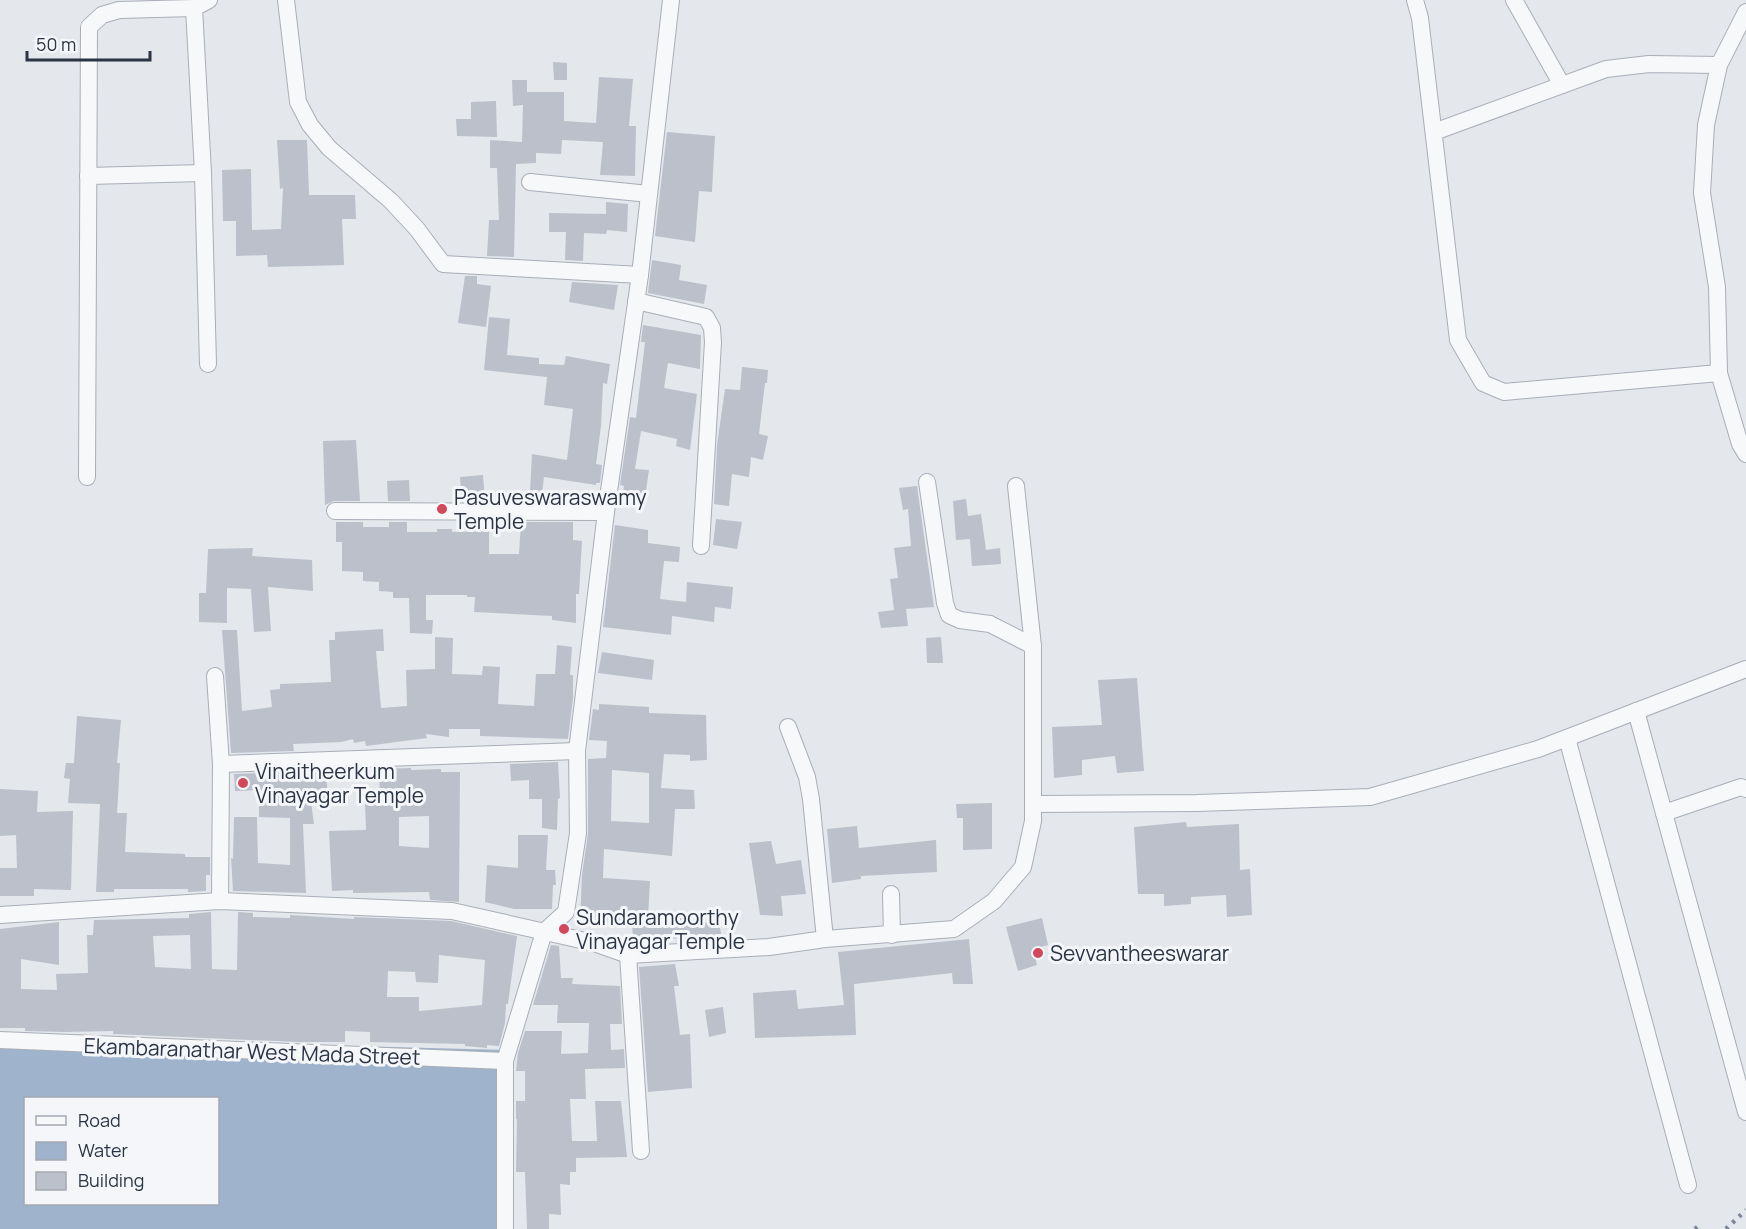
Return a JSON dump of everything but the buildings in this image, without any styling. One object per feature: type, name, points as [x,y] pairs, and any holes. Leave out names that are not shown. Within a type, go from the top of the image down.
[{"type":"street","points":[[286,0],[298,102],[310,125],[329,148],[391,201],[443,264],[640,275]]},
{"type":"street","points":[[505,1229],[505,1061],[544,932],[566,912],[578,833],[577,751],[606,512],[640,275],[671,0]]},
{"type":"street","points":[[1415,0],[1420,18],[1458,340],[1483,383],[1504,392],[1719,374]]},
{"type":"street","points":[[1514,0],[1562,85]]},
{"type":"street","points":[[87,477],[89,27],[102,15],[119,10],[202,4],[203,173],[208,363]]},
{"type":"street","points":[[1746,12],[1719,65],[1706,125],[1702,194],[1717,287],[1719,374],[1740,444],[1746,454]]},
{"type":"street","points":[[1434,132],[1606,69],[1649,64],[1719,65]]},
{"type":"street","points":[[88,176],[203,173]]},
{"type":"street","points":[[530,182],[649,194]]},
{"type":"street","points":[[636,301],[706,316],[712,328],[701,546]]},
{"type":"street","points":[[927,482],[945,603],[950,615],[960,620],[990,624],[1033,646]]},
{"type":"street","points":[[0,915],[220,901],[452,911],[594,943],[628,956],[769,947],[825,939],[954,929],[994,901],[1023,867],[1033,821],[1033,646],[1016,486]]},
{"type":"street","points":[[335,511],[606,512]]},
{"type":"street","points":[[1033,804],[1197,803],[1370,796],[1538,749],[1746,669]]},
{"type":"street","points":[[215,676],[221,764],[220,901]]},
{"type":"street","points":[[1636,711],[1746,1112]]},
{"type":"street","points":[[788,727],[807,777],[825,939]]},
{"type":"street","points":[[1567,738],[1688,1185]]},
{"type":"street","points":[[221,764],[577,751]]},
{"type":"street","points":[[1664,813],[1741,787],[1746,789]]},
{"type":"street","points":[[891,894],[892,935]]},
{"type":"street","points":[[628,956],[641,1151]]},
{"type":"street","name":"Ekambaranathar West Mada Street","points":[[0,1040],[505,1061]]},
{"type":"water","points":[[0,1037],[508,1050],[503,1229],[0,1229]]},
{"type":"railway","points":[[1726,1229],[1746,1210]]},
{"type":"railway","points":[[1695,1229],[1700,1225]]},
{"type":"place","name":"Pasuveswaraswamy Temple","points":[[442,509]]},
{"type":"place","name":"Vinaitheerkum Vinayagar Temple","points":[[243,783]]},
{"type":"place","name":"Sundaramoorthy Vinayagar Temple","points":[[564,929]]},
{"type":"place","name":"Sevvantheeswarar","points":[[1038,953]]}]
